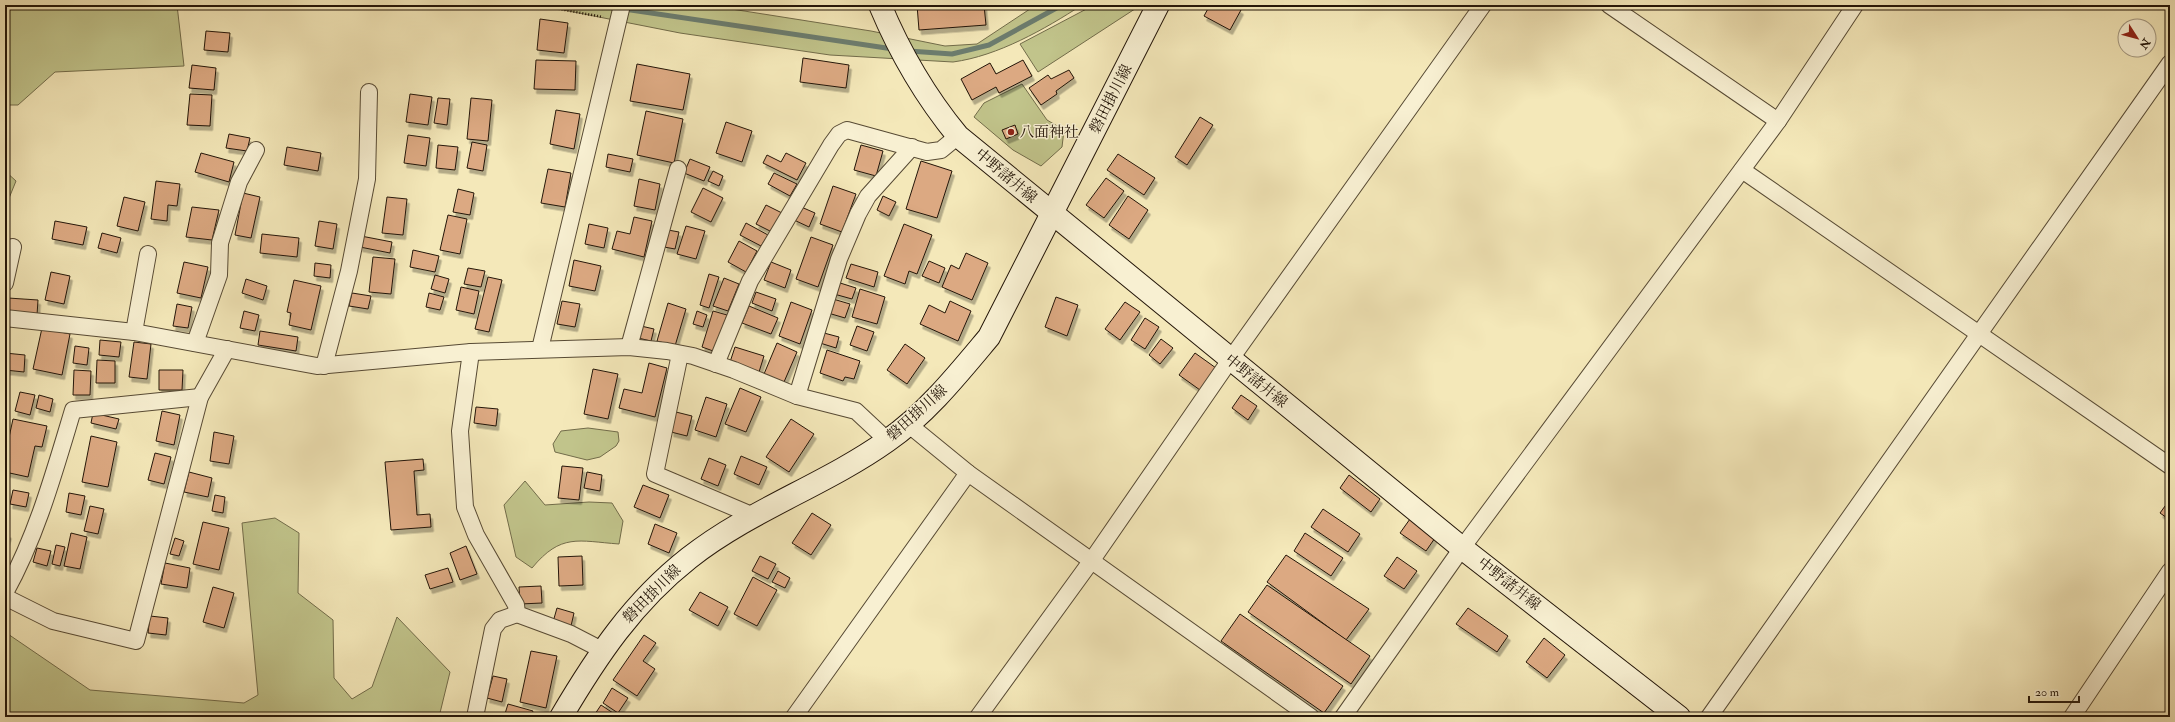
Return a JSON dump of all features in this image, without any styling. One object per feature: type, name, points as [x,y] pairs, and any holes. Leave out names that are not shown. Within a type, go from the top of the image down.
[{"type":"main road","name":"中野諸井線","points":[[880,5],[891,30],[920,84],[958,136],[1230,360],[1462,548],[1679,717]]},
{"type":"main road","name":"磐田掛川線","points":[[561,717],[602,650],[628,617],[654,588],[675,569],[716,538],[815,484],[887,440],[908,424],[953,380],[989,337],[1053,215],[1158,5]]},
{"type":"street","points":[[978,717],[1092,560],[1230,360],[1483,5]]},
{"type":"street","points":[[1610,5],[1778,121]]},
{"type":"street","points":[[1343,717],[1462,548],[1778,121],[1855,5]]},
{"type":"street","points":[[540,349],[620,12]]},
{"type":"street","points":[[1709,717],[1977,334],[2170,63]]},
{"type":"street","points":[[324,366],[349,271],[367,179],[369,92]]},
{"type":"street","points":[[716,364],[750,281],[831,144],[839,134],[848,130],[927,152],[942,150],[958,136]]},
{"type":"street","points":[[797,396],[839,259],[858,214],[868,196],[912,147]]},
{"type":"street","points":[[195,343],[218,275],[220,243],[239,182],[256,150]]},
{"type":"street","points":[[629,347],[678,169]]},
{"type":"street","points":[[1742,170],[1977,334],[2170,466]]},
{"type":"street","points":[[5,283],[13,247]]},
{"type":"street","points":[[134,332],[148,254]]},
{"type":"street","points":[[5,318],[134,332],[317,366],[470,352],[540,349],[629,347],[680,354],[716,364],[797,396],[856,411],[887,440]]},
{"type":"street","points":[[5,596],[53,621],[136,641],[200,397],[226,349]]},
{"type":"street","points":[[470,352],[460,431],[465,507],[476,535],[516,605],[517,614]]},
{"type":"street","points":[[680,354],[655,474],[754,516]]},
{"type":"street","points":[[5,592],[22,563],[46,502],[73,410],[200,397]]},
{"type":"street","points":[[908,424],[968,473],[1311,717]]},
{"type":"street","points":[[794,717],[968,473]]},
{"type":"street","points":[[2072,717],[2170,571]]},
{"type":"street","points":[[475,717],[493,629],[500,620],[517,614],[571,634],[602,650]]},
{"type":"path","points":[[5,9],[18,5]]},
{"type":"path","points":[[538,5],[620,12]]},
{"type":"green space","points":[[22,5],[177,5],[184,66],[55,72],[18,105],[5,105],[5,12]]},
{"type":"green space","points":[[538,5],[706,5],[871,31],[945,46],[977,44],[1036,5],[1082,5],[1037,32],[1004,48],[970,59],[953,62],[830,55],[680,33]]},
{"type":"green space","points":[[1094,5],[1141,5],[1038,72],[1020,44]]},
{"type":"green space","points":[[1022,84],[1047,120],[1064,130],[1062,147],[1041,166],[1013,150],[974,117],[984,103]]},
{"type":"green space","points":[[5,171],[16,181],[5,208]]},
{"type":"green space","points":[[588,428],[618,432],[619,441],[616,446],[600,457],[587,460],[555,452],[553,444],[561,431]]},
{"type":"green space","points":[[525,481],[545,505],[589,502],[612,503],[623,521],[619,544],[581,541],[561,544],[542,557],[532,568],[516,557],[504,505]]},
{"type":"green space","points":[[275,518],[299,533],[298,593],[333,620],[334,678],[352,699],[372,687],[397,617],[450,672],[439,717],[5,717],[5,632],[90,690],[244,703],[258,695],[242,523]]},
{"type":"building","points":[[917,5],[984,5],[986,25],[919,30]]},
{"type":"building","points":[[1210,5],[1233,5],[1241,10],[1230,30],[1204,16]]},
{"type":"building","points":[[540,19],[568,23],[564,53],[537,50]]},
{"type":"building","points":[[206,31],[230,33],[228,52],[204,50]]},
{"type":"building","points":[[803,58],[849,65],[846,88],[800,82]]},
{"type":"building","points":[[536,60],[576,61],[575,90],[534,89]]},
{"type":"building","points":[[1023,60],[1032,76],[999,93],[996,87],[972,100],[961,79],[990,63],[996,74]]},
{"type":"building","points":[[637,64],[690,74],[683,110],[630,101]]},
{"type":"building","points":[[192,65],[216,68],[214,90],[189,88]]},
{"type":"building","points":[[1069,70],[1074,78],[1056,91],[1057,94],[1041,105],[1029,88],[1048,75],[1051,79]]},
{"type":"building","points":[[190,94],[212,95],[210,126],[187,125]]},
{"type":"building","points":[[410,94],[432,97],[428,125],[406,122]]},
{"type":"building","points":[[438,98],[450,99],[447,125],[434,123]]},
{"type":"building","points":[[471,98],[492,100],[488,141],[467,139]]},
{"type":"building","points":[[556,110],[580,114],[574,149],[550,144]]},
{"type":"building","points":[[646,111],[683,119],[674,163],[637,155]]},
{"type":"building","points":[[1200,117],[1213,125],[1187,165],[1175,157]]},
{"type":"building","points":[[726,122],[752,131],[742,162],[716,153]]},
{"type":"building","points":[[1015,125],[1018,134],[1006,139],[1002,130]]},
{"type":"building","points":[[229,134],[250,138],[247,151],[226,148]]},
{"type":"building","points":[[408,135],[430,138],[426,166],[404,163]]},
{"type":"building","points":[[472,142],[487,145],[483,171],[467,168]]},
{"type":"building","points":[[438,145],[458,147],[455,170],[436,168]]},
{"type":"building","points":[[861,145],[883,151],[876,176],[854,170]]},
{"type":"building","points":[[287,147],[321,153],[318,171],[284,165]]},
{"type":"building","points":[[201,153],[234,162],[229,182],[195,172]]},
{"type":"building","points":[[786,153],[806,163],[797,180],[763,163],[767,155],[781,162]]},
{"type":"building","points":[[608,154],[633,159],[630,172],[606,167]]},
{"type":"building","points":[[1118,154],[1155,178],[1144,195],[1107,170]]},
{"type":"building","points":[[690,159],[710,167],[704,181],[684,173]]},
{"type":"building","points":[[921,161],[952,171],[937,218],[906,209]]},
{"type":"building","points":[[548,169],[571,173],[565,207],[541,203]]},
{"type":"building","points":[[713,171],[723,176],[719,186],[708,181]]},
{"type":"building","points":[[774,173],[797,184],[790,196],[768,184]]},
{"type":"building","points":[[1106,178],[1124,191],[1104,218],[1086,205]]},
{"type":"building","points":[[639,179],[660,184],[655,210],[634,206]]},
{"type":"building","points":[[156,181],[180,184],[177,206],[168,205],[167,221],[151,219]]},
{"type":"building","points":[[833,186],[856,194],[842,232],[820,224]]},
{"type":"building","points":[[703,188],[723,198],[711,222],[691,212]]},
{"type":"building","points":[[458,189],[474,193],[470,215],[453,212]]},
{"type":"building","points":[[243,193],[260,197],[251,238],[235,235]]},
{"type":"building","points":[[883,196],[896,202],[889,216],[877,210]]},
{"type":"building","points":[[1128,196],[1148,210],[1129,239],[1109,225]]},
{"type":"building","points":[[124,197],[145,202],[138,231],[117,226]]},
{"type":"building","points":[[387,197],[407,199],[403,235],[382,233]]},
{"type":"building","points":[[766,205],[782,213],[772,232],[756,224]]},
{"type":"building","points":[[799,206],[815,213],[809,227],[794,220]]},
{"type":"building","points":[[192,207],[219,210],[212,240],[186,237]]},
{"type":"building","points":[[448,215],[467,219],[460,254],[440,250]]},
{"type":"building","points":[[634,217],[652,221],[644,257],[612,249],[617,231],[630,234]]},
{"type":"building","points":[[55,221],[87,227],[83,245],[52,239]]},
{"type":"building","points":[[319,221],[337,224],[333,249],[315,246]]},
{"type":"building","points":[[746,223],[768,235],[761,246],[740,235]]},
{"type":"building","points":[[589,224],[608,228],[604,248],[585,244]]},
{"type":"building","points":[[904,224],[932,235],[917,274],[909,271],[905,284],[884,276]]},
{"type":"building","points":[[686,226],[705,231],[696,259],[677,254]]},
{"type":"building","points":[[668,230],[679,232],[675,249],[664,247]]},
{"type":"building","points":[[102,233],[121,238],[117,253],[98,248]]},
{"type":"building","points":[[262,234],[299,238],[297,257],[260,253]]},
{"type":"building","points":[[361,236],[392,242],[390,253],[360,247]]},
{"type":"building","points":[[811,237],[833,245],[818,287],[796,279]]},
{"type":"building","points":[[739,241],[757,251],[746,272],[728,262]]},
{"type":"building","points":[[413,250],[439,256],[435,272],[410,267]]},
{"type":"building","points":[[966,253],[988,263],[972,300],[942,287],[951,265],[959,269]]},
{"type":"building","points":[[373,257],[395,259],[391,294],[369,292]]},
{"type":"building","points":[[574,260],[601,266],[595,291],[569,286]]},
{"type":"building","points":[[929,261],[945,268],[939,283],[922,276]]},
{"type":"building","points":[[184,262],[208,267],[201,298],[177,293]]},
{"type":"building","points":[[771,262],[791,270],[785,288],[764,280]]},
{"type":"building","points":[[315,263],[331,265],[330,278],[314,276]]},
{"type":"building","points":[[851,264],[878,272],[874,287],[846,278]]},
{"type":"building","points":[[468,268],[485,271],[481,287],[464,284]]},
{"type":"building","points":[[51,272],[70,276],[64,304],[45,300]]},
{"type":"building","points":[[709,274],[719,277],[709,308],[700,305]]},
{"type":"building","points":[[435,275],[449,279],[445,293],[431,289]]},
{"type":"building","points":[[488,277],[502,280],[489,332],[475,329]]},
{"type":"building","points":[[724,278],[739,284],[728,311],[713,306]]},
{"type":"building","points":[[246,279],[267,286],[263,300],[242,293]]},
{"type":"building","points":[[294,280],[321,286],[311,330],[289,325],[291,313],[287,312]]},
{"type":"building","points":[[837,282],[856,288],[852,299],[834,294]]},
{"type":"building","points":[[461,287],[479,291],[474,314],[456,310]]},
{"type":"building","points":[[860,289],[885,297],[877,324],[852,317]]},
{"type":"building","points":[[756,292],[776,299],[772,311],[752,303]]},
{"type":"building","points":[[352,293],[371,296],[368,309],[349,306]]},
{"type":"building","points":[[429,293],[444,297],[440,310],[426,307]]},
{"type":"building","points":[[1056,297],[1078,305],[1067,336],[1045,327]]},
{"type":"building","points":[[8,298],[38,300],[37,315],[7,313]]},
{"type":"building","points":[[833,299],[850,304],[845,318],[828,313]]},
{"type":"building","points":[[562,301],[580,304],[575,327],[557,324]]},
{"type":"building","points":[[950,301],[971,311],[958,341],[920,324],[929,305],[945,313]]},
{"type":"building","points":[[791,302],[812,310],[800,344],[779,336]]},
{"type":"building","points":[[1125,302],[1140,312],[1120,340],[1105,329]]},
{"type":"building","points":[[668,303],[686,309],[675,346],[657,341]]},
{"type":"building","points":[[177,304],[192,307],[188,328],[173,326]]},
{"type":"building","points":[[749,306],[778,318],[771,334],[742,323]]},
{"type":"building","points":[[244,311],[259,315],[255,331],[240,328]]},
{"type":"building","points":[[697,311],[707,315],[703,327],[693,324]]},
{"type":"building","points":[[713,311],[727,315],[716,352],[702,347]]},
{"type":"building","points":[[1145,318],[1159,327],[1145,349],[1131,340]]},
{"type":"building","points":[[641,326],[654,329],[651,341],[638,338]]},
{"type":"building","points":[[857,326],[874,332],[867,351],[850,345]]},
{"type":"building","points":[[42,328],[70,334],[62,375],[33,369]]},
{"type":"building","points":[[260,331],[298,337],[296,351],[258,345]]},
{"type":"building","points":[[824,333],[839,337],[836,348],[820,343]]},
{"type":"building","points":[[1161,339],[1173,348],[1160,364],[1149,355]]},
{"type":"building","points":[[100,340],[121,342],[119,357],[99,355]]},
{"type":"building","points":[[134,342],[151,344],[147,379],[129,377]]},
{"type":"building","points":[[777,343],[797,352],[784,382],[764,374]]},
{"type":"building","points":[[905,344],[925,358],[907,384],[887,370]]},
{"type":"building","points":[[75,346],[89,348],[87,365],[73,363]]},
{"type":"building","points":[[735,347],[764,356],[759,372],[730,362]]},
{"type":"building","points":[[827,350],[860,361],[854,379],[845,377],[843,381],[820,373]]},
{"type":"building","points":[[5,353],[25,355],[24,372],[5,370]]},
{"type":"building","points":[[1195,353],[1216,368],[1200,390],[1179,375]]},
{"type":"building","points":[[97,360],[115,361],[115,383],[96,383]]},
{"type":"building","points":[[649,363],[667,368],[655,417],[619,408],[624,389],[642,393]]},
{"type":"building","points":[[593,369],[618,374],[608,419],[584,414]]},
{"type":"building","points":[[74,370],[91,371],[90,395],[73,395]]},
{"type":"building","points":[[159,370],[183,370],[182,390],[159,390]]},
{"type":"building","points":[[740,388],[761,397],[746,432],[725,424]]},
{"type":"building","points":[[20,392],[35,395],[30,415],[15,411]]},
{"type":"building","points":[[39,395],[53,399],[50,412],[36,408]]},
{"type":"building","points":[[1241,395],[1257,406],[1248,420],[1232,408]]},
{"type":"building","points":[[706,397],[727,404],[716,437],[695,430]]},
{"type":"building","points":[[476,407],[498,409],[496,426],[474,423]]},
{"type":"building","points":[[162,411],[180,415],[174,445],[156,441]]},
{"type":"building","points":[[676,412],[692,416],[687,436],[671,432]]},
{"type":"building","points":[[93,413],[119,419],[116,429],[91,423]]},
{"type":"building","points":[[13,419],[47,426],[42,447],[35,446],[28,477],[5,472],[5,456]]},
{"type":"building","points":[[791,419],[814,434],[789,472],[766,457]]},
{"type":"building","points":[[214,432],[234,436],[229,464],[210,461]]},
{"type":"building","points":[[91,436],[117,442],[108,487],[82,482]]},
{"type":"building","points":[[155,453],[171,457],[164,484],[148,480]]},
{"type":"building","points":[[741,456],[767,467],[759,485],[734,474]]},
{"type":"building","points":[[709,458],[726,465],[718,486],[701,479]]},
{"type":"building","points":[[423,459],[424,470],[414,471],[417,515],[430,514],[431,527],[391,530],[385,462]]},
{"type":"building","points":[[562,466],[583,468],[579,500],[558,498]]},
{"type":"building","points":[[189,472],[212,478],[208,497],[184,492]]},
{"type":"building","points":[[587,472],[602,475],[600,491],[584,488]]},
{"type":"building","points":[[1349,475],[1380,499],[1371,512],[1340,488]]},
{"type":"building","points":[[643,485],[669,495],[660,518],[634,507]]},
{"type":"building","points":[[13,490],[29,493],[26,507],[10,504]]},
{"type":"building","points":[[69,493],[85,496],[81,515],[66,512]]},
{"type":"building","points":[[215,495],[225,497],[223,513],[212,511]]},
{"type":"building","points":[[2168,502],[2170,504],[2170,520],[2160,513]]},
{"type":"building","points":[[90,506],[104,509],[98,534],[84,531]]},
{"type":"building","points":[[1323,509],[1360,534],[1348,552],[1311,527]]},
{"type":"building","points":[[812,513],[831,525],[811,555],[792,543]]},
{"type":"building","points":[[1410,519],[1435,538],[1426,551],[1400,533]]},
{"type":"building","points":[[203,522],[229,528],[219,570],[193,564]]},
{"type":"building","points":[[655,524],[677,533],[669,553],[648,544]]},
{"type":"building","points":[[5,533],[9,534],[5,546]]},
{"type":"building","points":[[71,533],[87,537],[80,569],[64,566]]},
{"type":"building","points":[[1305,533],[1343,558],[1331,576],[1294,551]]},
{"type":"building","points":[[175,538],[184,541],[179,556],[170,554]]},
{"type":"building","points":[[56,545],[65,547],[60,566],[52,564]]},
{"type":"building","points":[[466,546],[477,574],[460,580],[450,553]]},
{"type":"building","points":[[37,548],[51,551],[47,566],[33,562]]},
{"type":"building","points":[[1286,555],[1369,609],[1346,640],[1267,582]]},
{"type":"building","points":[[582,556],[583,585],[559,586],[558,557]]},
{"type":"building","points":[[760,556],[776,564],[768,579],[752,571]]},
{"type":"building","points":[[1397,557],[1417,571],[1404,589],[1384,576]]},
{"type":"building","points":[[165,563],[190,568],[187,588],[161,584]]},
{"type":"building","points":[[448,568],[453,582],[430,589],[425,575]]},
{"type":"building","points":[[778,571],[790,578],[785,588],[772,582]]},
{"type":"building","points":[[753,577],[777,590],[757,626],[734,614]]},
{"type":"building","points":[[1267,585],[1370,656],[1351,684],[1248,612]]},
{"type":"building","points":[[541,586],[542,603],[520,604],[519,587]]},
{"type":"building","points":[[213,587],[234,593],[224,628],[203,622]]},
{"type":"building","points":[[700,592],[728,607],[718,626],[689,610]]},
{"type":"building","points":[[557,608],[574,613],[571,626],[553,622]]},
{"type":"building","points":[[1468,608],[1508,636],[1497,652],[1456,624]]},
{"type":"building","points":[[1240,614],[1343,686],[1324,713],[1221,641]]},
{"type":"building","points":[[150,616],[168,618],[166,635],[148,633]]},
{"type":"building","points":[[644,635],[656,643],[643,661],[655,669],[637,696],[613,680]]},
{"type":"building","points":[[1544,638],[1565,655],[1547,678],[1526,662]]},
{"type":"building","points":[[531,651],[557,656],[546,708],[520,702]]},
{"type":"building","points":[[493,676],[507,679],[502,702],[487,698]]},
{"type":"building","points":[[612,688],[628,698],[618,713],[603,703]]},
{"type":"building","points":[[508,704],[533,711],[531,717],[504,717]]},
{"type":"building","points":[[601,705],[616,715],[614,717],[593,717]]},
{"type":"waterway","points":[[597,5],[893,49]]},
{"type":"waterway","points":[[909,51],[952,54],[989,45],[1062,5]]},
{"type":"place","name":"八面神社","points":[[1011,132]]}]
